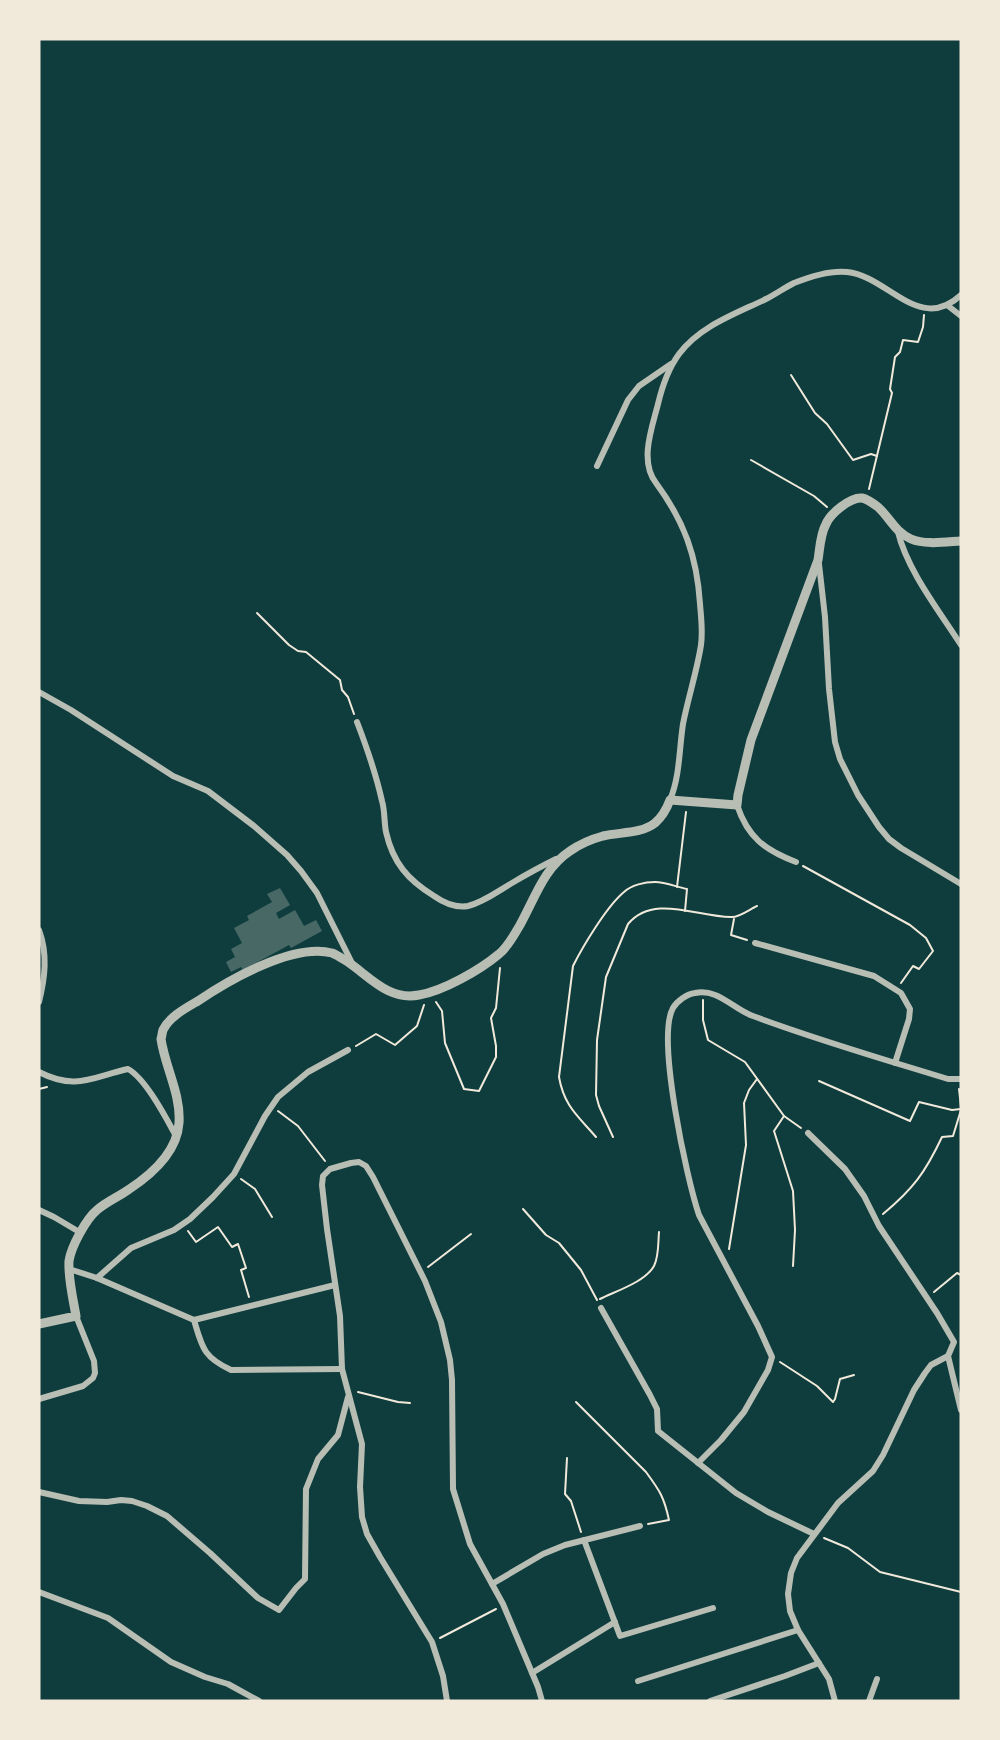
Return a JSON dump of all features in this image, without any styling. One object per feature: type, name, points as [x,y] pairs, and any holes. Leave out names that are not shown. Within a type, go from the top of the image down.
[{"type":"street","points":[[357,722],[383,803],[386,832],[400,867],[410,880],[442,902],[464,907],[489,897],[580,845],[602,836],[643,830],[655,823],[662,816],[676,786],[683,726],[701,644],[702,626],[691,547],[675,510],[652,478],[648,468],[647,456],[661,392],[674,362],[693,339],[722,319],[773,296],[793,284],[821,275],[849,272],[876,283],[918,307],[927,309],[947,305],[961,295]]},
{"type":"street","points":[[947,305],[961,316]]},
{"type":"street","points":[[597,466],[628,400],[639,386],[674,362]]},
{"type":"street","points":[[796,862],[767,849],[748,829],[737,805],[751,740],[818,560],[826,522],[833,513],[854,500],[862,498],[878,507],[898,532],[913,540],[961,541]]},
{"type":"street","points":[[898,532],[901,545],[914,571],[961,645]]},
{"type":"street","points":[[818,560],[825,617],[829,689],[840,759],[858,795],[889,839],[961,884]]},
{"type":"street","points":[[39,692],[173,776],[208,791],[254,826],[287,855],[317,893],[353,966]]},
{"type":"street","points":[[670,800],[737,805]]},
{"type":"street","points":[[39,1399],[83,1386],[93,1378],[95,1373],[94,1361],[76,1316],[69,1259],[81,1233],[97,1210],[129,1190],[159,1165],[169,1152],[176,1137],[179,1124],[178,1111],[161,1039],[163,1030],[172,1019],[220,986],[285,957],[305,953],[332,953],[396,995],[407,997],[429,992],[455,981],[500,953],[520,925],[539,886],[562,856]]},
{"type":"street","points":[[39,930],[45,952],[44,981],[39,1002]]},
{"type":"street","points":[[755,943],[874,976],[901,993],[910,1009],[895,1063]]},
{"type":"street","points":[[698,1463],[722,1440],[744,1412],[768,1370],[772,1357],[699,1215],[695,1202],[669,1070],[668,1029],[673,1008],[689,994],[709,993],[748,1015],[791,1031],[948,1079],[960,1079]]},
{"type":"street","points":[[97,1278],[131,1248],[174,1230],[213,1197],[234,1174],[278,1097],[308,1072],[348,1050]]},
{"type":"street","points":[[39,1072],[72,1083],[128,1069],[152,1095],[176,1137]]},
{"type":"street","points":[[808,1133],[845,1169],[864,1196],[900,1260],[954,1342],[948,1356],[961,1410]]},
{"type":"street","points":[[447,1701],[444,1676],[432,1642],[367,1534],[362,1517],[360,1503],[362,1444],[342,1369],[340,1316],[322,1185],[323,1176],[330,1169],[359,1162],[366,1166],[373,1177],[420,1272],[441,1322],[452,1380],[453,1489],[470,1544],[503,1604],[542,1701]]},
{"type":"street","points":[[39,1210],[81,1233]]},
{"type":"street","points":[[69,1269],[97,1278],[194,1320],[335,1285]]},
{"type":"street","points":[[601,1308],[657,1409],[658,1431],[736,1493],[768,1512],[814,1534]]},
{"type":"street","points":[[39,1324],[76,1316]]},
{"type":"street","points":[[194,1320],[201,1344],[208,1355],[216,1363],[231,1370],[342,1369]]},
{"type":"street","points":[[835,1701],[829,1679],[798,1630],[790,1611],[788,1594],[791,1574],[797,1558],[838,1503],[873,1471],[924,1373],[932,1365],[948,1356]]},
{"type":"street","points":[[39,1492],[79,1501],[120,1500],[147,1506],[167,1516],[258,1598],[279,1610],[305,1579],[306,1489],[318,1459],[338,1435],[348,1397]]},
{"type":"street","points":[[492,1584],[543,1554],[566,1545],[640,1526]]},
{"type":"street","points":[[584,1540],[620,1636],[713,1608]]},
{"type":"street","points":[[39,1592],[108,1618],[171,1662],[228,1684],[259,1701]]},
{"type":"street","points":[[532,1673],[615,1622]]},
{"type":"street","points":[[638,1681],[798,1630]]},
{"type":"street","points":[[710,1701],[819,1663]]},
{"type":"street","points":[[869,1701],[877,1679]]},
{"type":"path","points":[[866,500],[892,393],[890,389],[895,357],[900,351],[903,340],[918,342],[927,309]]},
{"type":"path","points":[[791,375],[815,413],[827,424],[853,460],[871,454],[877,456]]},
{"type":"path","points":[[751,460],[814,496],[833,513]]},
{"type":"path","points":[[257,613],[289,645],[298,651],[306,652],[340,680],[342,690],[348,698],[357,722]]},
{"type":"path","points":[[677,887],[687,801]]},
{"type":"path","points":[[796,862],[892,915],[926,938],[933,951],[919,969],[914,966],[896,989]]},
{"type":"path","points":[[596,1137],[566,1102],[559,1077],[573,966],[606,913],[624,891],[635,885],[656,882],[687,889],[685,911]]},
{"type":"path","points":[[613,1137],[596,1095],[597,1040],[606,977],[633,918],[658,909],[735,918],[757,906]]},
{"type":"path","points":[[735,918],[731,935],[755,943]]},
{"type":"path","points":[[429,992],[442,1011],[445,1043],[464,1089],[479,1090],[496,1057],[491,1018],[496,1008],[500,968]]},
{"type":"path","points":[[348,1050],[376,1034],[395,1045],[417,1026],[429,992]]},
{"type":"path","points":[[704,992],[703,1020],[708,1040],[745,1062],[784,1116],[808,1133]]},
{"type":"path","points":[[727,1267],[730,1234],[746,1144],[744,1103],[757,1079]]},
{"type":"path","points":[[876,1220],[919,1180],[942,1137],[953,1136],[961,1109],[960,1079]]},
{"type":"path","points":[[819,1082],[910,1121],[919,1102],[952,1110],[961,1109]]},
{"type":"path","points":[[272,1106],[298,1126],[330,1169]]},
{"type":"path","points":[[784,1116],[774,1131],[793,1191],[795,1230],[793,1266]]},
{"type":"path","points":[[234,1174],[255,1190],[272,1217]]},
{"type":"path","points":[[523,1209],[546,1235],[559,1243],[581,1270],[601,1308]]},
{"type":"path","points":[[183,1224],[196,1242],[218,1227],[232,1247],[238,1244],[246,1268],[241,1270],[251,1305]]},
{"type":"path","points":[[597,1300],[649,1273],[657,1253],[659,1232]]},
{"type":"path","points":[[420,1272],[471,1234]]},
{"type":"path","points":[[927,1298],[957,1273],[961,1275]]},
{"type":"path","points":[[772,1357],[817,1386],[832,1402],[840,1379],[854,1375]]},
{"type":"path","points":[[346,1389],[410,1403]]},
{"type":"path","points":[[576,1402],[646,1473],[664,1499],[669,1520],[640,1526]]},
{"type":"path","points":[[567,1458],[566,1494],[571,1501],[584,1540]]},
{"type":"path","points":[[814,1534],[848,1548],[880,1572],[961,1592]]},
{"type":"path","points":[[432,1642],[503,1604]]},
{"type":"building","points":[[280,888],[290,905],[276,913],[279,919],[295,910],[304,926],[316,920],[322,931],[291,948],[289,945],[243,970],[241,967],[231,972],[226,962],[235,957],[231,949],[242,943],[234,928],[249,920],[247,916],[272,902],[267,894]]}]
